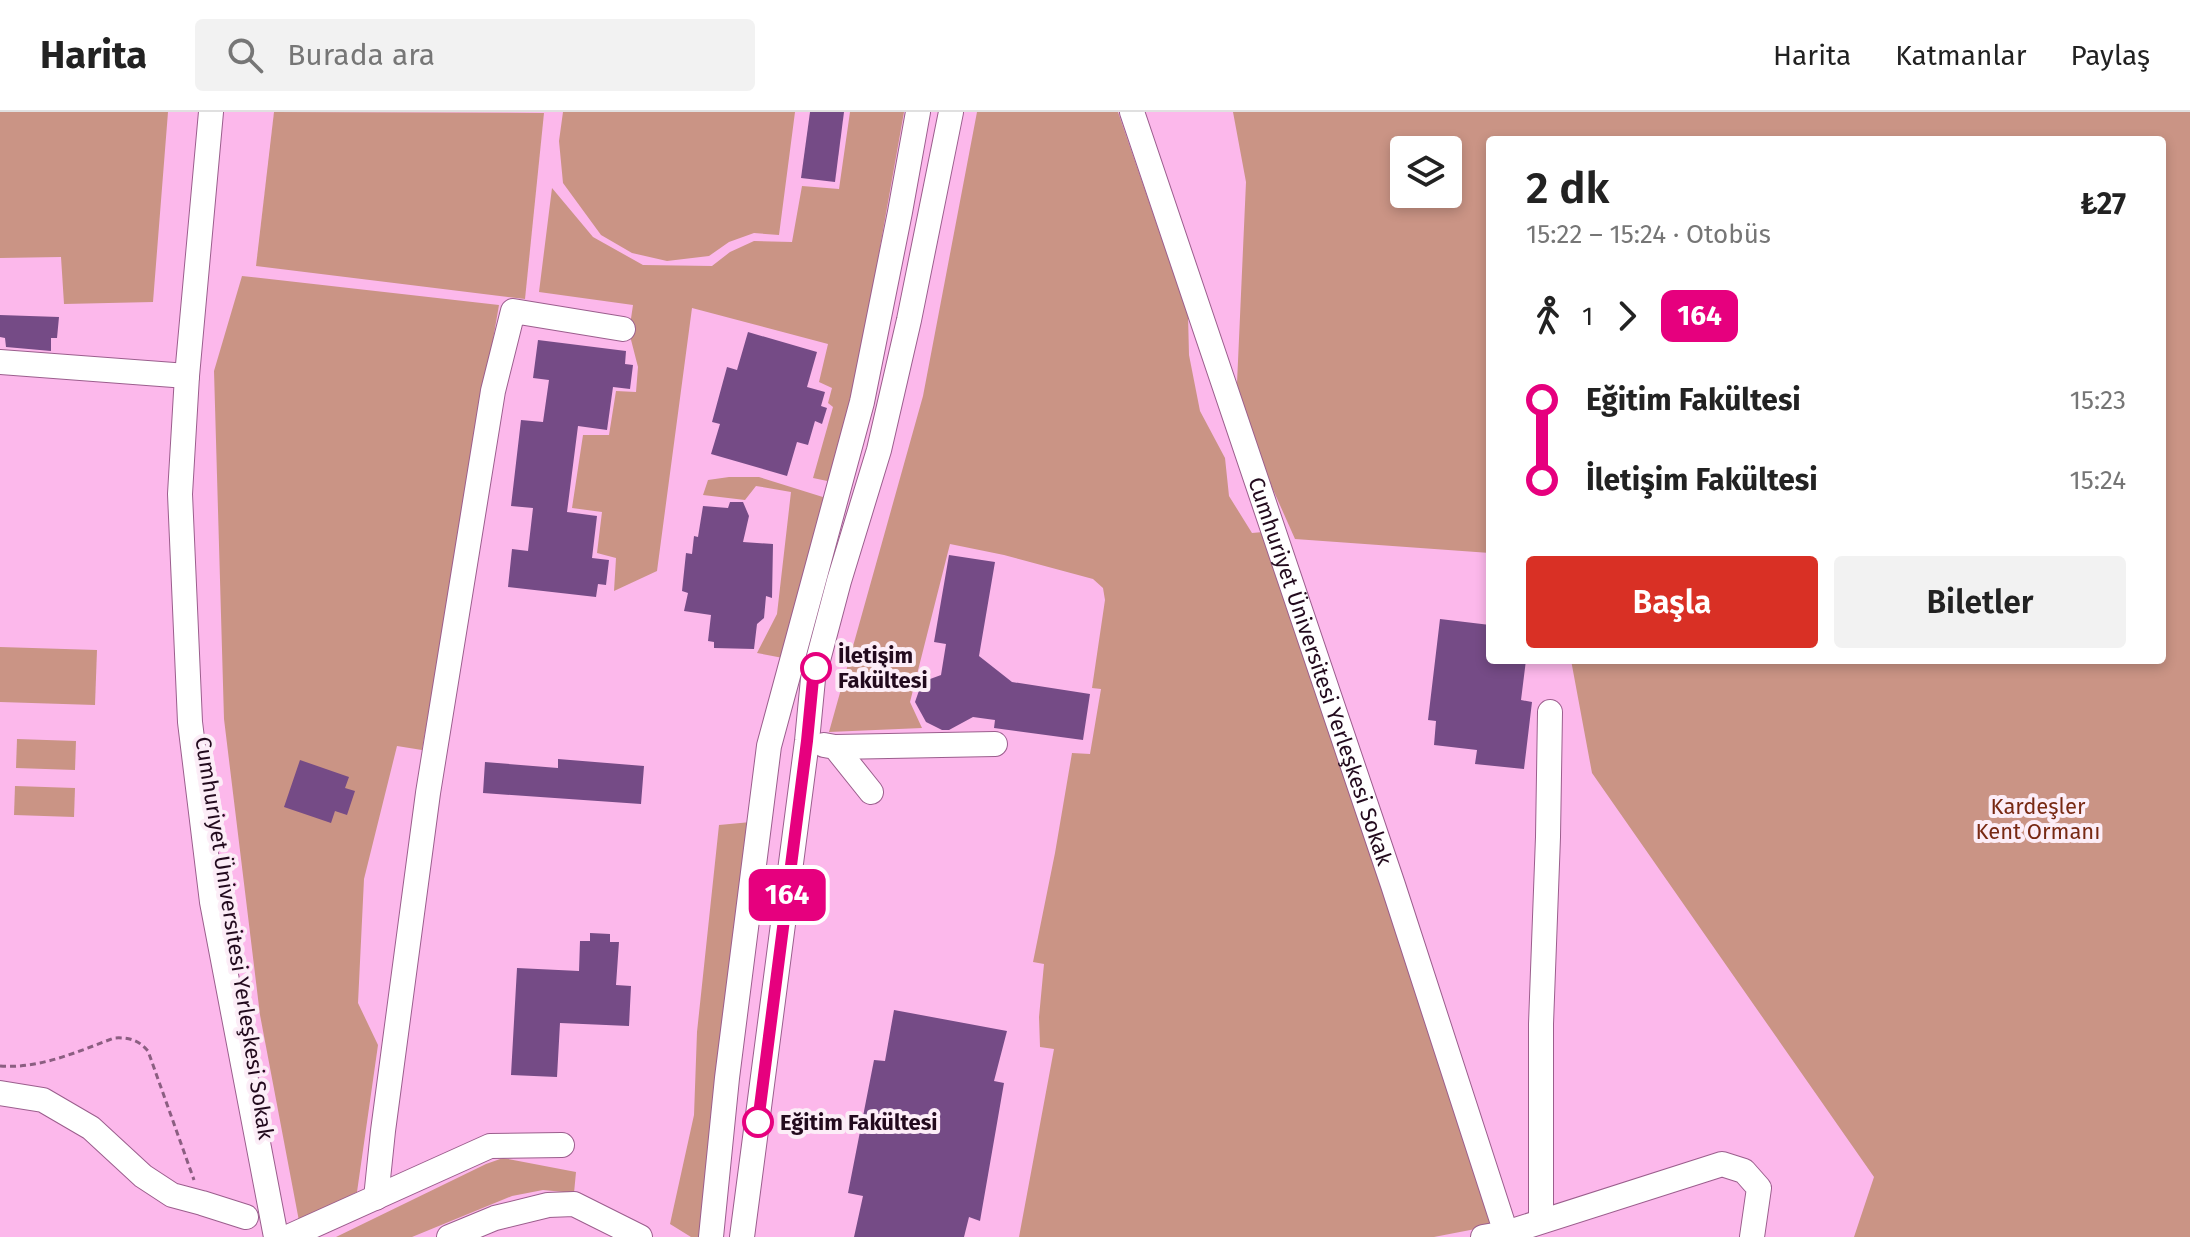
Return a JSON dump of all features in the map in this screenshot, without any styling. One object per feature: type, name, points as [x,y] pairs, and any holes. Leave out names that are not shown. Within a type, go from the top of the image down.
[{"type":"street","name":"Cumhuriyet Üniversitesi Yerleşkesi Sokak","points":[[211,112],[187,376],[180,494],[190,722],[212,902],[276,1237]]},
{"type":"street","name":"Cumhuriyet Üniversitesi Yerleşkesi Sokak","points":[[225,112],[191,495],[193,617],[200,722],[212,824],[286,1237],[490,1146],[562,1145]]},
{"type":"street","points":[[711,1237],[727,1078],[769,746],[862,402],[918,112]]},
{"type":"street","points":[[742,1237],[813,679],[879,450],[951,112]]},
{"type":"street","name":"Cumhuriyet Üniversitesi Yerleşkesi Sokak","points":[[1132,112],[1388,870],[1494,1235],[1722,1164],[1744,1171],[1759,1188],[1752,1237]]},
{"type":"street","points":[[376,1198],[428,793],[493,391],[513,311],[623,329]]},
{"type":"street","points":[[0,362],[187,376]]},
{"type":"street","points":[[1541,1221],[1541,1024],[1550,712]]},
{"type":"street","points":[[807,741],[835,747],[995,744]]},
{"type":"street","points":[[835,747],[871,792]]},
{"type":"street","points":[[0,1093],[43,1100],[91,1128],[143,1176],[172,1195],[246,1217]]},
{"type":"street","points":[[449,1237],[495,1218],[548,1205],[574,1204],[640,1237]]},
{"type":"street","points":[[231,1237],[246,1217],[270,1206]]},
{"type":"path","points":[[0,1066],[40,1064],[114,1038],[139,1042],[148,1051],[202,1203]]},
{"type":"green space","points":[[0,112],[168,112],[153,302],[64,304],[61,257],[0,258]]},
{"type":"green space","points":[[274,112],[544,113],[525,299],[256,266]]},
{"type":"green space","points":[[563,112],[795,112],[779,235],[754,233],[729,242],[709,256],[667,261],[632,253],[601,235],[563,183],[559,141]]},
{"type":"green space","points":[[850,112],[904,112],[854,394],[832,482],[813,478],[833,407],[828,403],[832,388],[819,382],[828,344],[692,308],[657,571],[614,591],[616,558],[597,553],[602,512],[572,508],[583,435],[609,435],[616,391],[636,392],[638,367],[629,332],[633,305],[539,292],[552,188],[593,237],[643,265],[712,266],[730,252],[754,241],[792,242],[802,186],[839,189]]},
{"type":"green space","points":[[977,112],[1118,112],[1188,315],[1189,355],[1200,411],[1225,458],[1229,496],[1252,533],[1263,532],[1496,1225],[1434,1237],[1019,1237],[1054,1049],[1040,1047],[1039,1017],[1044,964],[1033,962],[1072,753],[1090,754],[1101,689],[1092,688],[1105,600],[1103,588],[1093,579],[950,544],[910,702],[922,728],[829,732],[923,396]]},
{"type":"green space","name":"Kardeşler Kent Ormanı","points":[[1233,112],[2190,112],[2190,1237],[1854,1237],[1874,1177],[1592,773],[1572,664],[2166,664],[2166,136],[1486,136],[1486,553],[1295,539],[1236,406],[1246,182]]},
{"type":"green space","points":[[242,276],[499,305],[422,750],[397,746],[364,879],[358,1003],[378,1045],[357,1192],[299,1221],[260,1015],[224,719],[214,371]]},
{"type":"green space","points":[[759,477],[826,498],[783,658],[757,653],[777,614],[791,492],[756,486],[745,500],[703,495],[708,480]]},
{"type":"green space","points":[[0,647],[97,650],[95,705],[0,702]]},
{"type":"green space","points":[[17,739],[76,741],[75,770],[16,768]]},
{"type":"green space","points":[[15,786],[75,788],[74,817],[14,815]]},
{"type":"green space","points":[[751,822],[702,1237],[691,1237],[670,1224],[694,1115],[697,1032],[719,825]]},
{"type":"green space","points":[[503,1158],[576,1172],[574,1193],[543,1190],[512,1196],[412,1237],[336,1237],[486,1164]]},
{"type":"building","points":[[810,112],[844,112],[835,182],[801,178]]},
{"type":"building","points":[[0,315],[59,317],[57,338],[51,338],[51,351],[6,347],[5,338],[0,337]]},
{"type":"building","points":[[748,332],[817,352],[807,387],[825,392],[821,406],[827,408],[822,424],[815,421],[808,445],[797,442],[787,476],[711,454],[720,424],[712,422],[727,367],[737,370]]},
{"type":"building","points":[[538,340],[626,351],[625,364],[633,365],[630,389],[613,387],[607,430],[578,426],[567,512],[597,516],[592,558],[609,560],[606,585],[598,584],[596,597],[508,587],[512,549],[528,551],[533,508],[511,506],[521,420],[543,422],[549,380],[533,378]]},
{"type":"building","points":[[730,502],[743,502],[749,516],[743,542],[773,544],[772,598],[766,596],[764,618],[757,624],[754,649],[714,648],[714,642],[708,641],[711,615],[684,611],[688,593],[682,591],[686,553],[692,554],[703,506],[728,508]]},
{"type":"building","name":"İletişim Fakültesi","points":[[949,555],[995,562],[979,656],[1012,682],[1090,694],[1083,740],[994,728],[995,720],[973,717],[949,730],[926,722],[915,702],[922,682],[941,675],[946,644],[934,642]]},
{"type":"building","points":[[1440,619],[1486,625],[1486,664],[1526,664],[1521,700],[1532,702],[1524,769],[1475,764],[1477,750],[1434,745],[1436,721],[1428,720]]},
{"type":"building","points":[[558,759],[644,766],[641,804],[483,793],[485,762],[558,768]]},
{"type":"building","points":[[300,760],[349,777],[345,788],[355,791],[347,815],[335,811],[331,823],[284,807]]},
{"type":"building","points":[[590,933],[610,934],[610,942],[619,942],[616,985],[631,986],[629,1026],[560,1023],[557,1077],[511,1075],[517,968],[579,971],[580,941],[590,941]]},
{"type":"building","name":"Eğitim Fakültesi","points":[[894,1010],[1007,1031],[994,1081],[1004,1083],[980,1221],[969,1217],[964,1237],[854,1237],[863,1196],[848,1193],[874,1060],[885,1061]]},
{"type":"bus line","name":"164","points":[[758,1122],[816,668]]},
{"type":"place","name":"İletişim Fakültesi","points":[[816,668]]},
{"type":"place","name":"Eğitim Fakültesi","points":[[758,1122]]}]
